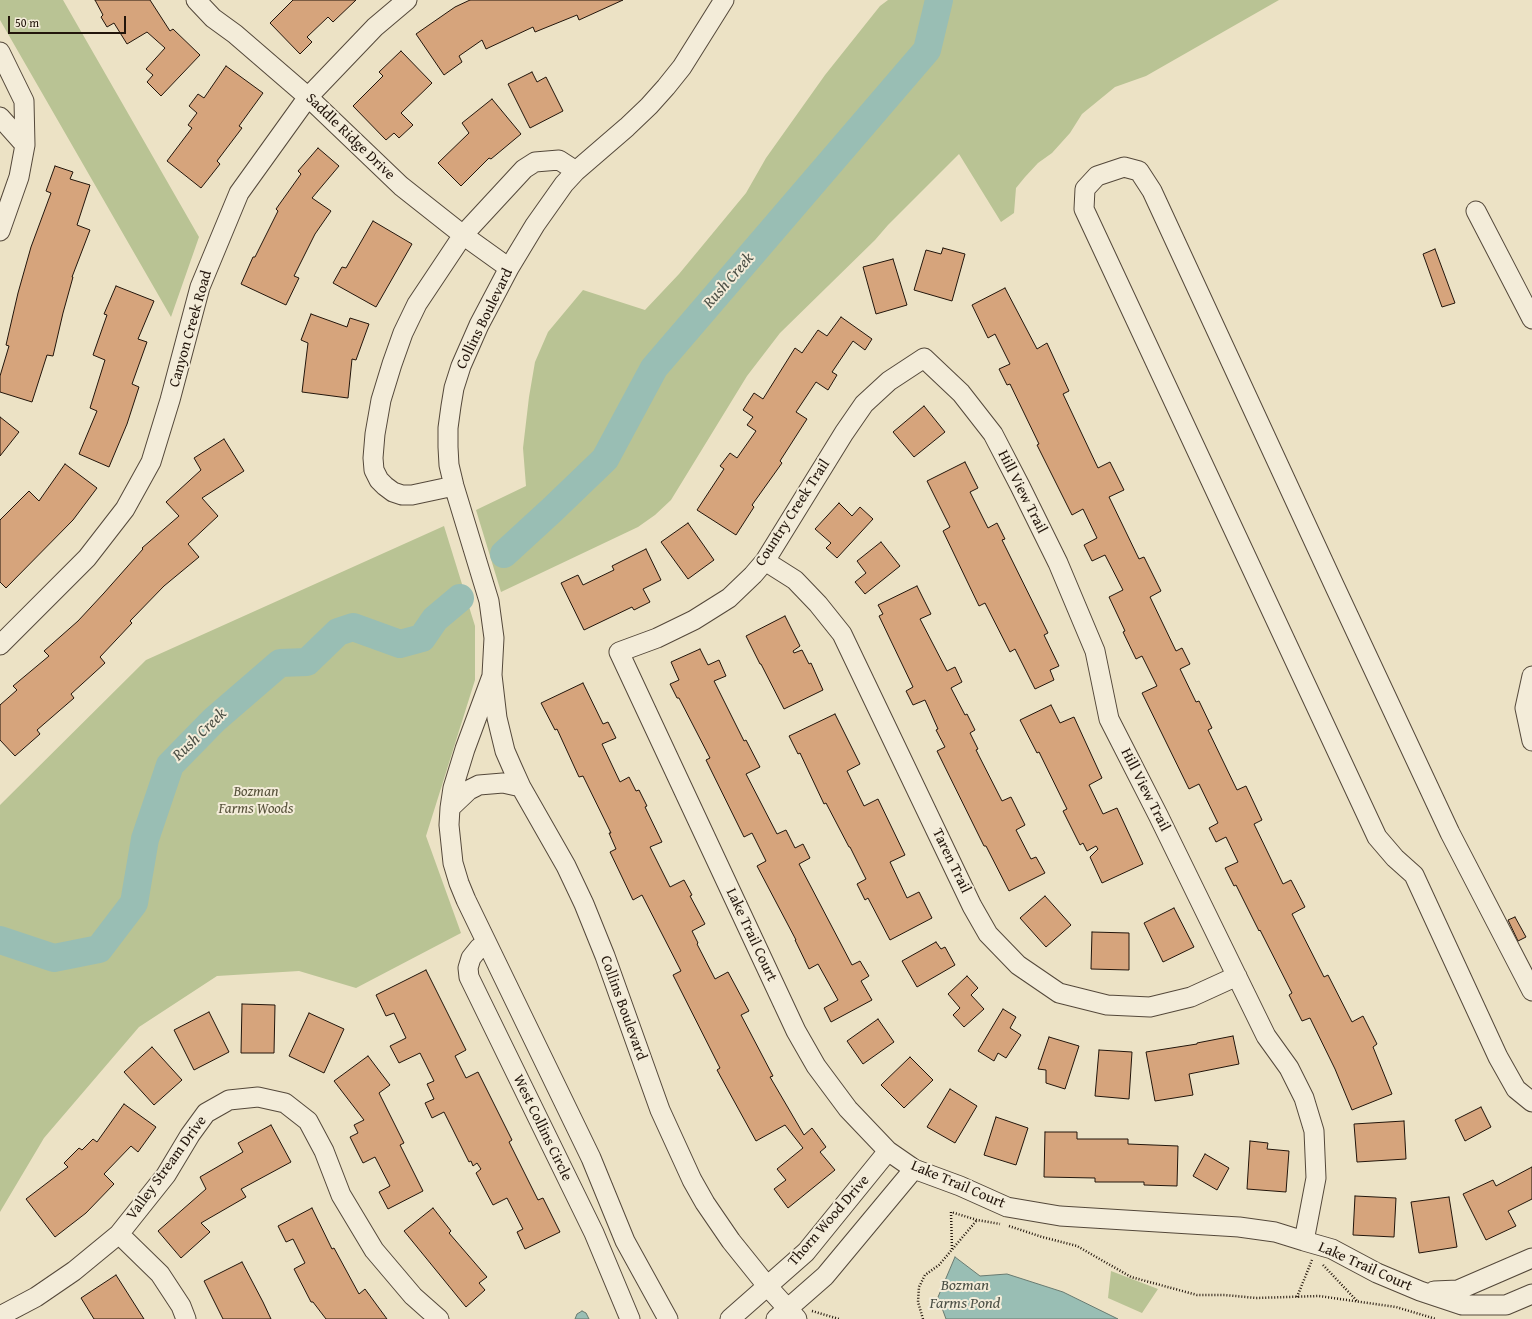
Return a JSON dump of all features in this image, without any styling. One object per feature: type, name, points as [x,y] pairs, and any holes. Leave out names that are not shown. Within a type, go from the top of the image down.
[{"type":"street","name":"Saddle Ridge Drive","points":[[196,0],[213,18],[235,34],[308,96],[401,186],[463,235],[509,268]]},
{"type":"street","name":"Canyon Creek Road","points":[[0,645],[87,558],[125,509],[151,462],[170,400],[200,287],[239,193],[308,96],[375,27],[407,0]]},
{"type":"street","name":"Collins Boulevard","points":[[724,0],[682,67],[666,87],[627,127],[576,171],[564,184],[535,225],[509,268],[469,345],[454,388],[448,428],[448,447],[449,465],[454,486],[489,601],[494,638],[492,675],[501,734],[508,756],[521,787],[566,866],[584,904],[605,956],[660,1110],[680,1157],[692,1180],[718,1222],[768,1287],[792,1314]]},
{"type":"street","points":[[0,52],[24,101],[25,145],[19,178],[0,231]]},
{"type":"street","points":[[0,118],[25,145]]},
{"type":"street","points":[[454,486],[412,495],[402,495],[393,492],[379,480],[374,470],[372,458],[381,400],[403,332],[417,304],[463,235],[524,169],[535,162],[559,160],[576,171]]},
{"type":"street","points":[[1532,991],[1450,833],[1152,191],[1140,171],[1124,167],[1098,176],[1085,189],[1084,209],[1377,837],[1395,858],[1414,875],[1498,1057],[1516,1089],[1532,1102]]},
{"type":"street","points":[[1476,211],[1532,319]]},
{"type":"street","name":"Country Creek Trail","points":[[619,652],[657,638],[694,620],[729,598],[753,575],[764,561],[844,433],[864,404],[889,381],[924,358]]},
{"type":"street","name":"Hill View Trail","points":[[924,358],[961,393],[993,434],[1020,486],[1058,563],[1096,651],[1109,719],[1158,815],[1266,1036],[1289,1068],[1304,1098],[1314,1131],[1316,1178],[1309,1248]]},
{"type":"street","name":"Taren Trail","points":[[764,561],[795,580],[818,604],[842,634],[972,906],[988,934],[1018,965],[1059,992],[1107,1005],[1150,1007],[1191,997],[1237,976]]},
{"type":"street","name":"Lake Trail Court","points":[[619,652],[796,1031],[816,1066],[848,1109],[888,1151],[914,1169],[960,1186],[1007,1207],[1060,1216],[1239,1227],[1275,1232],[1309,1248],[1332,1249],[1377,1273],[1420,1291],[1462,1305],[1506,1305],[1532,1294]]},
{"type":"street","name":"Collins Boulevard","points":[[492,675],[465,749],[453,788],[449,825],[453,863],[459,883],[486,943],[591,1158],[625,1241],[668,1319]]},
{"type":"street","points":[[1532,676],[1525,708],[1532,741]]},
{"type":"street","points":[[450,808],[460,797],[479,785],[503,783],[521,787]]},
{"type":"street","name":"West Collins Circle","points":[[486,943],[478,948],[471,958],[468,968],[469,977],[594,1233],[630,1319]]},
{"type":"street","name":"Valley Stream Drive","points":[[0,1316],[36,1297],[74,1271],[118,1234],[166,1175],[190,1135],[206,1113],[230,1100],[258,1097],[286,1103],[308,1121],[324,1152],[341,1194],[374,1250],[413,1296],[439,1319]]},
{"type":"street","name":"Thorn Wood Drive","points":[[730,1319],[806,1252],[888,1151]]},
{"type":"street","name":"Thorn Wood Drive","points":[[792,1314],[914,1169]]},
{"type":"street","points":[[118,1234],[160,1274],[181,1306],[186,1319]]},
{"type":"street","name":"Lake Trail Court","points":[[1420,1291],[1458,1290],[1532,1258]]},
{"type":"path","points":[[952,1249],[951,1212],[977,1220],[1000,1224]]},
{"type":"path","points":[[923,1319],[918,1302],[919,1287],[925,1275],[939,1266],[977,1220]]},
{"type":"path","points":[[1008,1226],[1077,1246],[1131,1277],[1197,1295],[1225,1295],[1256,1298],[1319,1296],[1396,1307],[1436,1319]]},
{"type":"path","points":[[1297,1297],[1309,1248]]},
{"type":"path","points":[[1319,1260],[1359,1302]]},
{"type":"path","points":[[792,1314],[839,1319]]},
{"type":"green space","points":[[0,0],[63,0],[199,237],[171,317],[0,20]]},
{"type":"green space","points":[[888,0],[1279,0],[1146,76],[1115,87],[1082,114],[1070,133],[1052,153],[1038,163],[1025,177],[1016,188],[1014,213],[1001,222],[959,154],[875,240],[780,333],[747,376],[671,500],[655,515],[638,527],[501,592],[476,510],[526,486],[523,448],[529,397],[535,362],[548,332],[583,290],[645,310],[679,274],[746,193],[766,158],[825,75],[880,6]]},
{"type":"green space","name":"Bozman Farms Woods","points":[[444,526],[475,626],[475,680],[426,836],[461,933],[356,988],[299,971],[217,976],[139,1027],[44,1138],[0,1212],[0,805],[146,660]]},
{"type":"green space","points":[[1111,1271],[1158,1289],[1142,1313],[1108,1298]]},
{"type":"water","name":"Bozman Farms Pond","points":[[955,1257],[980,1276],[1007,1274],[1063,1292],[1118,1319],[946,1319],[938,1297]]},
{"type":"water","points":[[582,1311],[586,1313],[589,1319],[575,1319],[577,1314]]},
{"type":"building","points":[[95,0],[150,0],[170,31],[173,29],[200,55],[161,96],[147,82],[153,75],[146,69],[165,48],[147,32],[127,44],[114,23],[107,27],[101,17],[103,15]]},
{"type":"building","points":[[293,0],[356,0],[333,22],[328,17],[307,37],[312,42],[300,54],[270,23]]},
{"type":"building","points":[[470,0],[623,0],[579,20],[577,15],[535,32],[533,27],[486,49],[482,40],[459,56],[462,62],[444,75],[416,34],[455,7]]},
{"type":"building","points":[[401,51],[432,83],[401,113],[413,125],[399,138],[394,133],[386,140],[353,106],[383,76],[379,72]]},
{"type":"building","points":[[226,66],[263,93],[239,126],[242,128],[217,161],[220,164],[201,188],[167,161],[192,128],[188,125],[197,113],[189,106],[198,94],[204,98]]},
{"type":"building","points":[[532,72],[537,82],[546,77],[563,111],[530,128],[508,84]]},
{"type":"building","points":[[492,99],[521,134],[491,159],[489,158],[461,186],[438,163],[469,133],[462,123]]},
{"type":"building","points":[[318,148],[339,166],[312,198],[331,211],[315,234],[294,276],[299,278],[286,305],[241,284],[253,257],[255,257],[278,211],[276,209],[301,174],[298,171]]},
{"type":"building","points":[[55,166],[73,172],[70,179],[90,185],[77,225],[90,230],[72,277],[53,356],[47,355],[32,402],[0,392],[0,376],[9,346],[6,345],[18,293],[31,247],[51,193],[46,191]]},
{"type":"building","points":[[373,221],[412,244],[376,307],[333,283],[342,267],[346,268]]},
{"type":"building","points":[[943,248],[965,254],[952,301],[914,290],[926,250],[941,254]]},
{"type":"building","points":[[1435,249],[1455,303],[1442,307],[1423,254]]},
{"type":"building","points":[[893,259],[907,305],[876,314],[863,267]]},
{"type":"building","points":[[116,286],[154,301],[138,339],[147,342],[132,384],[139,387],[127,424],[109,467],[79,454],[97,411],[90,408],[105,360],[93,355],[107,315],[104,314]]},
{"type":"building","points":[[1005,288],[1037,349],[1047,343],[1069,391],[1063,394],[1098,468],[1110,462],[1124,490],[1109,497],[1139,559],[1144,557],[1161,591],[1150,597],[1176,651],[1182,648],[1190,664],[1180,669],[1196,702],[1199,701],[1212,728],[1208,730],[1237,790],[1246,786],[1262,820],[1254,824],[1283,884],[1291,880],[1305,907],[1292,914],[1324,977],[1328,975],[1352,1022],[1363,1016],[1377,1044],[1373,1047],[1392,1094],[1352,1110],[1335,1069],[1310,1018],[1302,1021],[1289,995],[1292,993],[1236,885],[1234,886],[1225,868],[1238,862],[1226,837],[1216,842],[1209,828],[1218,823],[1199,784],[1189,789],[1142,693],[1157,686],[1142,656],[1136,659],[1109,597],[1123,590],[1105,555],[1092,561],[1084,545],[1097,538],[1083,509],[1072,515],[1037,445],[1039,444],[1010,384],[1007,385],[999,369],[1010,364],[995,334],[988,338],[972,305]]},
{"type":"building","points":[[311,314],[347,327],[350,318],[369,324],[356,360],[352,359],[348,398],[302,392],[308,343],[301,340]]},
{"type":"building","points":[[841,317],[872,339],[865,350],[853,341],[832,372],[837,375],[828,390],[816,382],[796,412],[807,419],[780,461],[782,463],[752,505],[754,507],[736,535],[697,510],[724,469],[720,466],[730,453],[737,458],[756,431],[747,425],[753,417],[743,410],[754,393],[763,399],[795,348],[802,353],[818,330],[827,336]]},
{"type":"building","points":[[924,406],[945,432],[914,457],[893,432]]},
{"type":"building","points":[[0,417],[19,432],[0,456]]},
{"type":"building","points":[[224,439],[244,471],[202,498],[218,516],[188,544],[199,557],[164,586],[130,621],[132,623],[100,657],[105,663],[71,694],[74,698],[37,730],[40,734],[15,756],[0,740],[0,705],[17,690],[13,686],[49,656],[44,651],[78,621],[143,549],[142,548],[179,516],[166,502],[201,470],[194,458]]},
{"type":"building","points":[[965,462],[978,488],[970,492],[988,528],[997,523],[1005,539],[1002,540],[1048,633],[1044,635],[1059,666],[1050,670],[1054,680],[1035,689],[1015,649],[1010,652],[985,603],[979,606],[943,531],[950,527],[927,481]]},
{"type":"building","points":[[65,464],[97,488],[73,520],[6,588],[0,582],[0,520],[29,491],[39,501]]},
{"type":"building","points":[[839,503],[852,516],[860,507],[873,519],[837,558],[826,548],[831,543],[815,529]]},
{"type":"building","points":[[688,523],[714,560],[688,579],[661,542]]},
{"type":"building","points":[[881,542],[900,566],[865,594],[855,582],[866,573],[857,561]]},
{"type":"building","points":[[646,549],[661,580],[643,589],[650,602],[634,610],[632,607],[584,630],[561,583],[578,575],[583,585],[614,570],[612,566]]},
{"type":"building","points":[[917,586],[931,614],[920,619],[947,671],[955,667],[962,682],[951,688],[965,715],[967,714],[975,730],[970,733],[978,749],[976,750],[1002,801],[1011,797],[1025,825],[1016,830],[1031,859],[1036,857],[1045,873],[1009,891],[986,846],[984,846],[937,751],[945,747],[936,730],[938,729],[925,700],[913,705],[906,691],[913,687],[879,616],[883,614],[878,605]]},
{"type":"building","points":[[785,616],[800,646],[793,651],[794,653],[802,650],[809,664],[811,663],[823,690],[784,709],[746,636]]},
{"type":"building","points":[[700,649],[708,665],[719,660],[726,676],[714,681],[744,741],[746,740],[760,767],[746,774],[777,834],[786,830],[795,848],[803,844],[810,858],[799,864],[852,965],[860,961],[869,976],[861,981],[872,1000],[831,1022],[824,1008],[838,1000],[818,964],[809,969],[796,940],[757,866],[766,861],[752,833],[744,837],[706,760],[710,758],[679,698],[677,698],[670,684],[679,680],[671,662]]},
{"type":"building","points":[[583,683],[603,724],[608,722],[616,738],[602,744],[620,782],[629,777],[636,791],[639,790],[647,806],[645,807],[662,842],[650,847],[670,887],[684,880],[692,895],[690,896],[705,924],[692,931],[715,979],[728,972],[749,1011],[741,1015],[773,1076],[770,1077],[804,1135],[812,1128],[826,1147],[820,1152],[835,1170],[788,1208],[774,1189],[786,1180],[777,1169],[803,1148],[785,1125],[756,1141],[717,1070],[720,1068],[673,975],[681,971],[642,895],[633,900],[610,852],[616,849],[609,833],[611,833],[583,776],[579,777],[557,729],[555,730],[541,703]]},
{"type":"building","points":[[1051,705],[1060,723],[1074,717],[1102,778],[1089,785],[1103,814],[1117,808],[1143,864],[1102,883],[1090,857],[1098,849],[1096,846],[1087,851],[1083,843],[1080,845],[1063,811],[1067,809],[1039,752],[1037,753],[1020,720]]},
{"type":"building","points":[[835,714],[860,764],[847,771],[864,806],[878,799],[905,855],[890,862],[907,898],[919,892],[932,918],[890,940],[868,898],[865,900],[857,884],[866,879],[826,803],[824,804],[800,753],[798,754],[789,736]]},
{"type":"building","points":[[1045,896],[1071,925],[1046,947],[1020,918]]},
{"type":"building","points":[[1174,908],[1194,947],[1163,962],[1144,923]]},
{"type":"building","points":[[1515,917],[1526,937],[1518,941],[1508,920]]},
{"type":"building","points":[[1092,932],[1129,933],[1129,970],[1091,969]]},
{"type":"building","points":[[936,942],[941,949],[945,947],[955,965],[917,987],[902,961]]},
{"type":"building","points":[[426,970],[466,1050],[455,1056],[466,1078],[478,1072],[512,1140],[509,1142],[538,1200],[543,1198],[560,1232],[525,1249],[517,1232],[523,1229],[507,1198],[493,1205],[476,1173],[481,1169],[477,1163],[473,1166],[471,1161],[469,1162],[444,1112],[432,1118],[425,1103],[434,1099],[427,1084],[434,1081],[420,1053],[399,1063],[390,1046],[406,1038],[394,1013],[386,1016],[376,995]]},
{"type":"building","points":[[967,976],[978,988],[971,995],[984,1009],[964,1027],[953,1015],[960,1008],[948,994]]},
{"type":"building","points":[[242,1004],[275,1005],[274,1053],[241,1053]]},
{"type":"building","points":[[1003,1009],[1016,1017],[1010,1028],[1021,1035],[1006,1058],[998,1053],[994,1061],[978,1051]]},
{"type":"building","points":[[209,1012],[229,1052],[194,1070],[174,1030]]},
{"type":"building","points":[[309,1013],[344,1029],[324,1073],[289,1056]]},
{"type":"building","points":[[878,1019],[894,1042],[863,1064],[847,1041]]},
{"type":"building","points":[[1233,1036],[1239,1064],[1189,1074],[1193,1095],[1155,1101],[1146,1052],[1197,1044]]},
{"type":"building","points":[[1049,1037],[1079,1046],[1065,1089],[1046,1083],[1046,1070],[1038,1069]]},
{"type":"building","points":[[152,1047],[182,1080],[154,1105],[124,1072]]},
{"type":"building","points":[[1099,1050],[1132,1052],[1129,1099],[1095,1096]]},
{"type":"building","points":[[368,1056],[390,1085],[379,1093],[404,1143],[400,1145],[423,1191],[388,1209],[379,1192],[390,1186],[375,1157],[363,1163],[350,1137],[358,1133],[354,1125],[364,1120],[334,1081]]},
{"type":"building","points":[[910,1057],[933,1080],[904,1108],[881,1085]]},
{"type":"building","points":[[950,1089],[977,1106],[955,1143],[927,1127]]},
{"type":"building","points":[[124,1104],[156,1127],[138,1152],[131,1146],[104,1174],[114,1184],[86,1213],[55,1237],[26,1199],[68,1167],[64,1163],[79,1148],[82,1150],[93,1139],[97,1142]]},
{"type":"building","points":[[1481,1107],[1491,1127],[1465,1141],[1455,1120]]},
{"type":"building","points":[[996,1117],[1028,1128],[1016,1165],[984,1155]]},
{"type":"building","points":[[1404,1121],[1406,1159],[1357,1162],[1354,1124]]},
{"type":"building","points":[[271,1125],[291,1162],[241,1189],[246,1197],[201,1223],[210,1232],[181,1258],[158,1231],[206,1189],[200,1177],[243,1152],[238,1143]]},
{"type":"building","points":[[1045,1132],[1077,1132],[1077,1139],[1128,1139],[1128,1144],[1178,1146],[1177,1186],[1144,1185],[1144,1182],[1095,1182],[1095,1178],[1044,1177]]},
{"type":"building","points":[[1250,1141],[1268,1143],[1267,1149],[1289,1151],[1286,1192],[1247,1189]]},
{"type":"building","points":[[1205,1154],[1229,1168],[1217,1190],[1193,1176]]},
{"type":"building","points":[[1532,1167],[1532,1199],[1508,1211],[1516,1226],[1486,1240],[1463,1194],[1493,1180],[1496,1186]]},
{"type":"building","points":[[1355,1196],[1396,1198],[1394,1237],[1353,1235]]},
{"type":"building","points":[[1449,1197],[1457,1247],[1419,1253],[1411,1202]]},
{"type":"building","points":[[312,1208],[332,1249],[334,1248],[359,1294],[365,1289],[387,1319],[326,1319],[313,1302],[311,1302],[294,1269],[305,1263],[293,1239],[286,1242],[278,1226]]},
{"type":"building","points":[[433,1208],[451,1231],[449,1233],[487,1277],[479,1283],[485,1290],[466,1307],[404,1231]]},
{"type":"building","points":[[242,1262],[271,1319],[223,1319],[204,1281]]},
{"type":"building","points":[[116,1275],[144,1319],[94,1319],[81,1298]]},
{"type":"waterway","name":"Rush Creek","points":[[504,554],[605,459],[654,368],[927,50],[939,0]]},
{"type":"waterway","name":"Rush Creek","points":[[0,940],[54,958],[99,949],[134,903],[145,839],[170,765],[214,720],[280,663],[307,662],[338,632],[353,627],[400,644],[422,638],[435,619],[460,598]]}]
